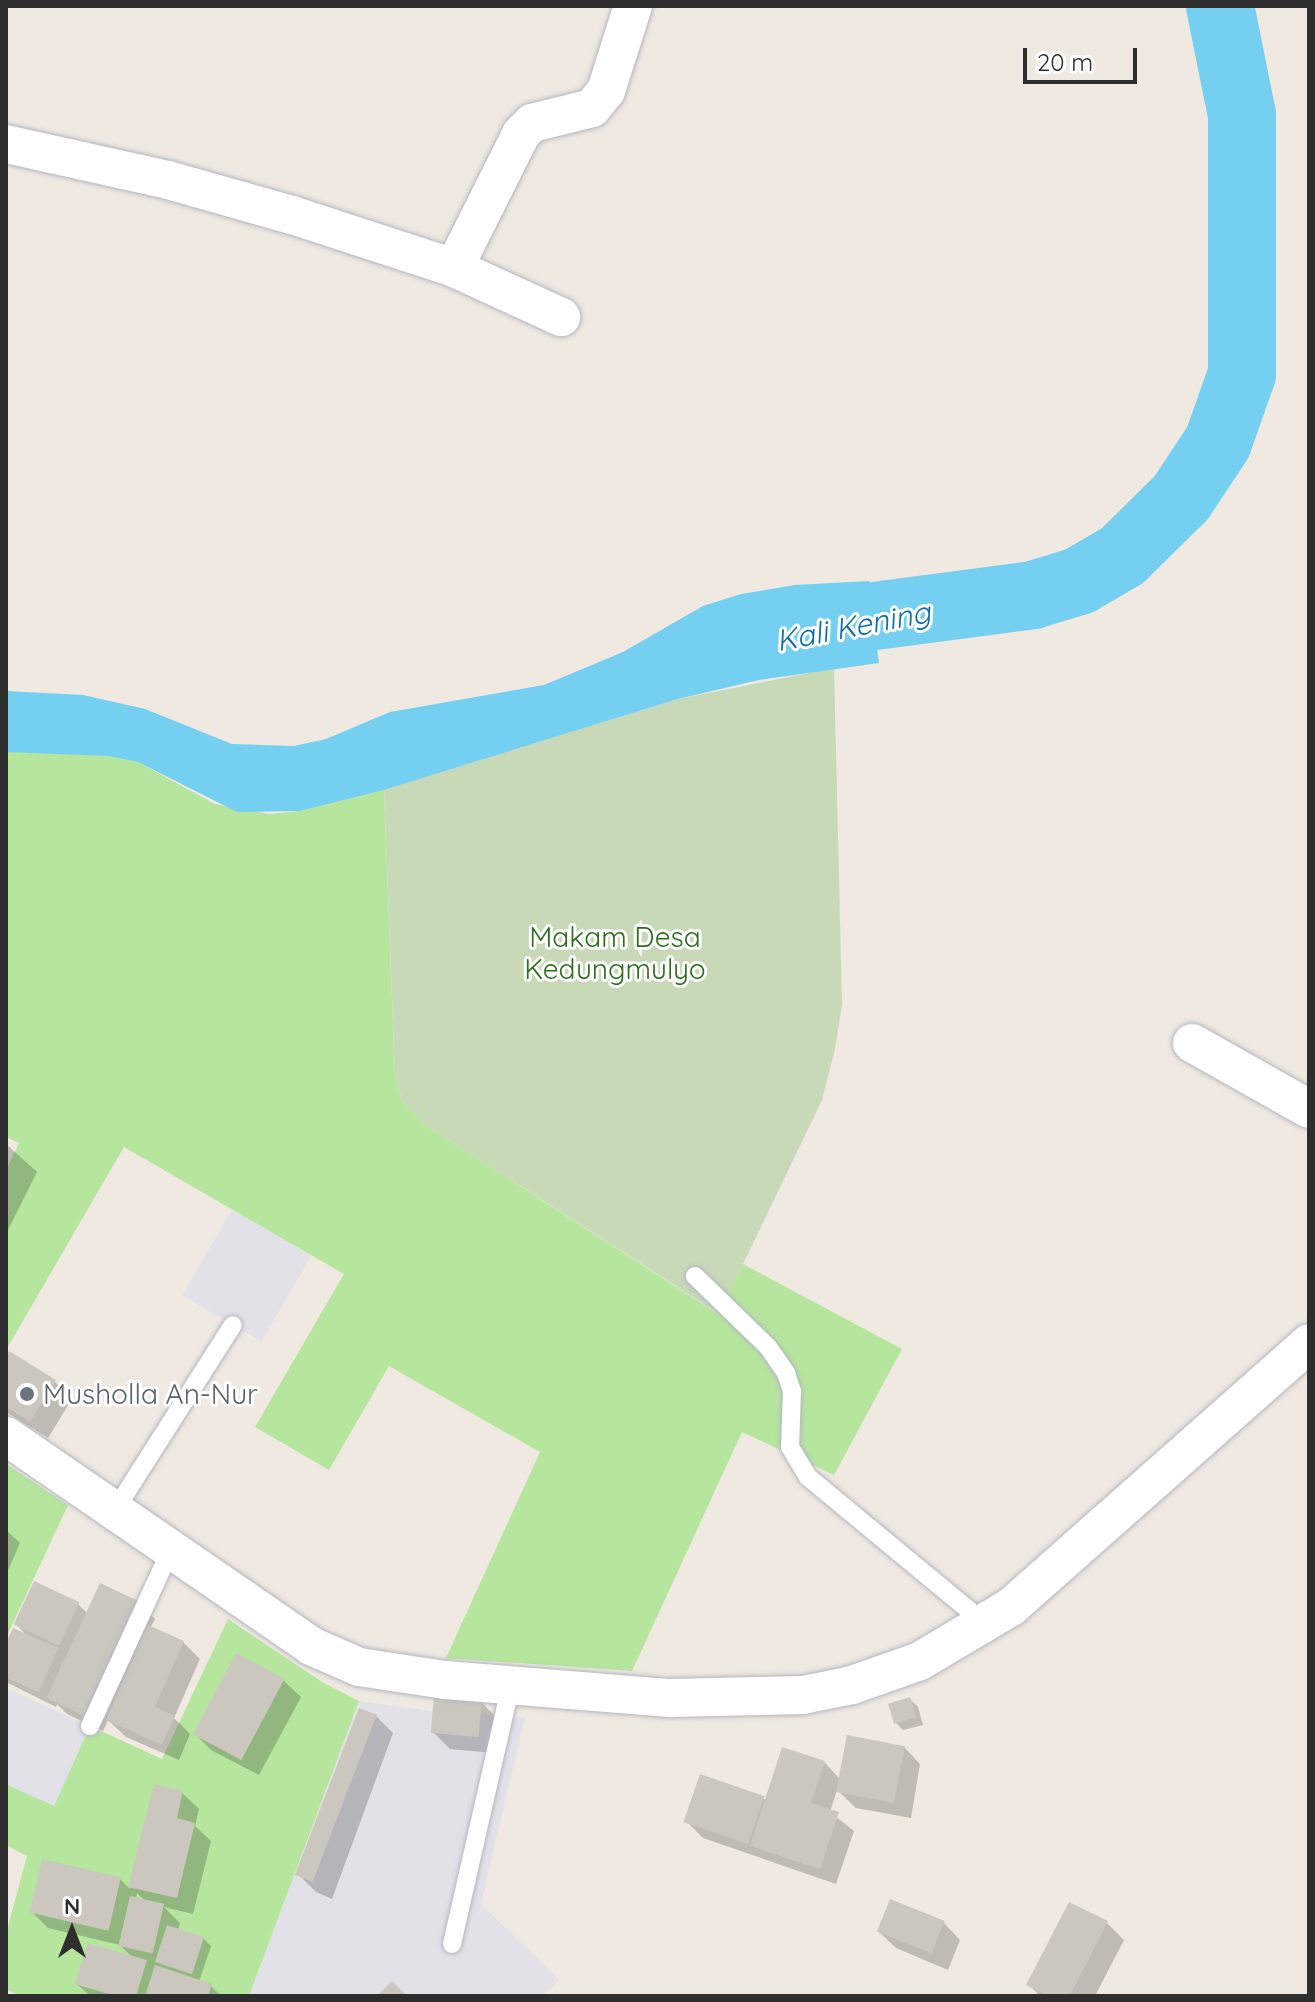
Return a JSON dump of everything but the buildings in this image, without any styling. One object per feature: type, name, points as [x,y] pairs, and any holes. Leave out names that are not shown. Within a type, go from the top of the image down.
[{"type":"street","points":[[454,268],[521,134],[532,123],[592,108],[606,91],[633,6]]},
{"type":"street","points":[[6,144],[223,195],[454,268],[561,317]]},
{"type":"street","points":[[1192,1043],[1309,1109]]},
{"type":"street","points":[[6,1436],[311,1646],[335,1658],[389,1673],[670,1698],[803,1695],[890,1673],[920,1661],[1011,1607],[1309,1343]]},
{"type":"lane","points":[[695,1276],[768,1347],[786,1373],[792,1391],[790,1447],[808,1477],[986,1624]]},
{"type":"lane","points":[[115,1510],[233,1325]]},
{"type":"lane","points":[[90,1726],[171,1549]]},
{"type":"lane","points":[[452,1944],[511,1685]]},
{"type":"shaded area","points":[[232,1209],[312,1255],[262,1342],[182,1296]]},
{"type":"shaded area","points":[[10,1690],[90,1726],[54,1806],[6,1784],[6,1698]]},
{"type":"shaded area","points":[[359,1701],[430,1711],[525,1717],[481,1904],[559,1980],[542,1996],[249,1996]]},
{"type":"green space","name":"Makam Desa Kedungmulyo","points":[[834,668],[842,1005],[835,1049],[822,1100],[719,1314],[424,1124],[402,1100],[395,1076],[384,790],[678,699]]},
{"type":"green space","points":[[6,752],[108,756],[138,762],[215,804],[269,814],[300,811],[384,790],[395,1076],[402,1100],[424,1124],[718,1314],[743,1264],[902,1349],[834,1475],[742,1432],[632,1671],[446,1658],[540,1452],[389,1366],[329,1470],[255,1427],[344,1274],[124,1147],[6,1350],[6,1170],[19,1143],[6,1137]]},
{"type":"green space","points":[[6,1464],[68,1505],[6,1638]]},
{"type":"green space","points":[[228,1619],[322,1682],[359,1701],[249,1996],[22,1996],[6,1990],[6,1934],[27,1856],[6,1845],[6,1784],[54,1806],[90,1726],[162,1759]]},
{"type":"water","points":[[869,581],[879,663],[759,680],[678,699],[384,790],[300,811],[237,812],[138,762],[108,756],[6,752],[6,691],[83,695],[145,709],[232,744],[294,746],[326,739],[390,712],[544,685],[623,652],[703,606],[741,594],[795,585]]},
{"type":"waterway","name":"Kali Kening","points":[[784,637],[867,617],[1033,595],[1079,581],[1122,556],[1181,498],[1218,442],[1242,374],[1242,115],[1220,6]]},
{"type":"place","name":"Musholla An-Nur","points":[[27,1394]]}]
